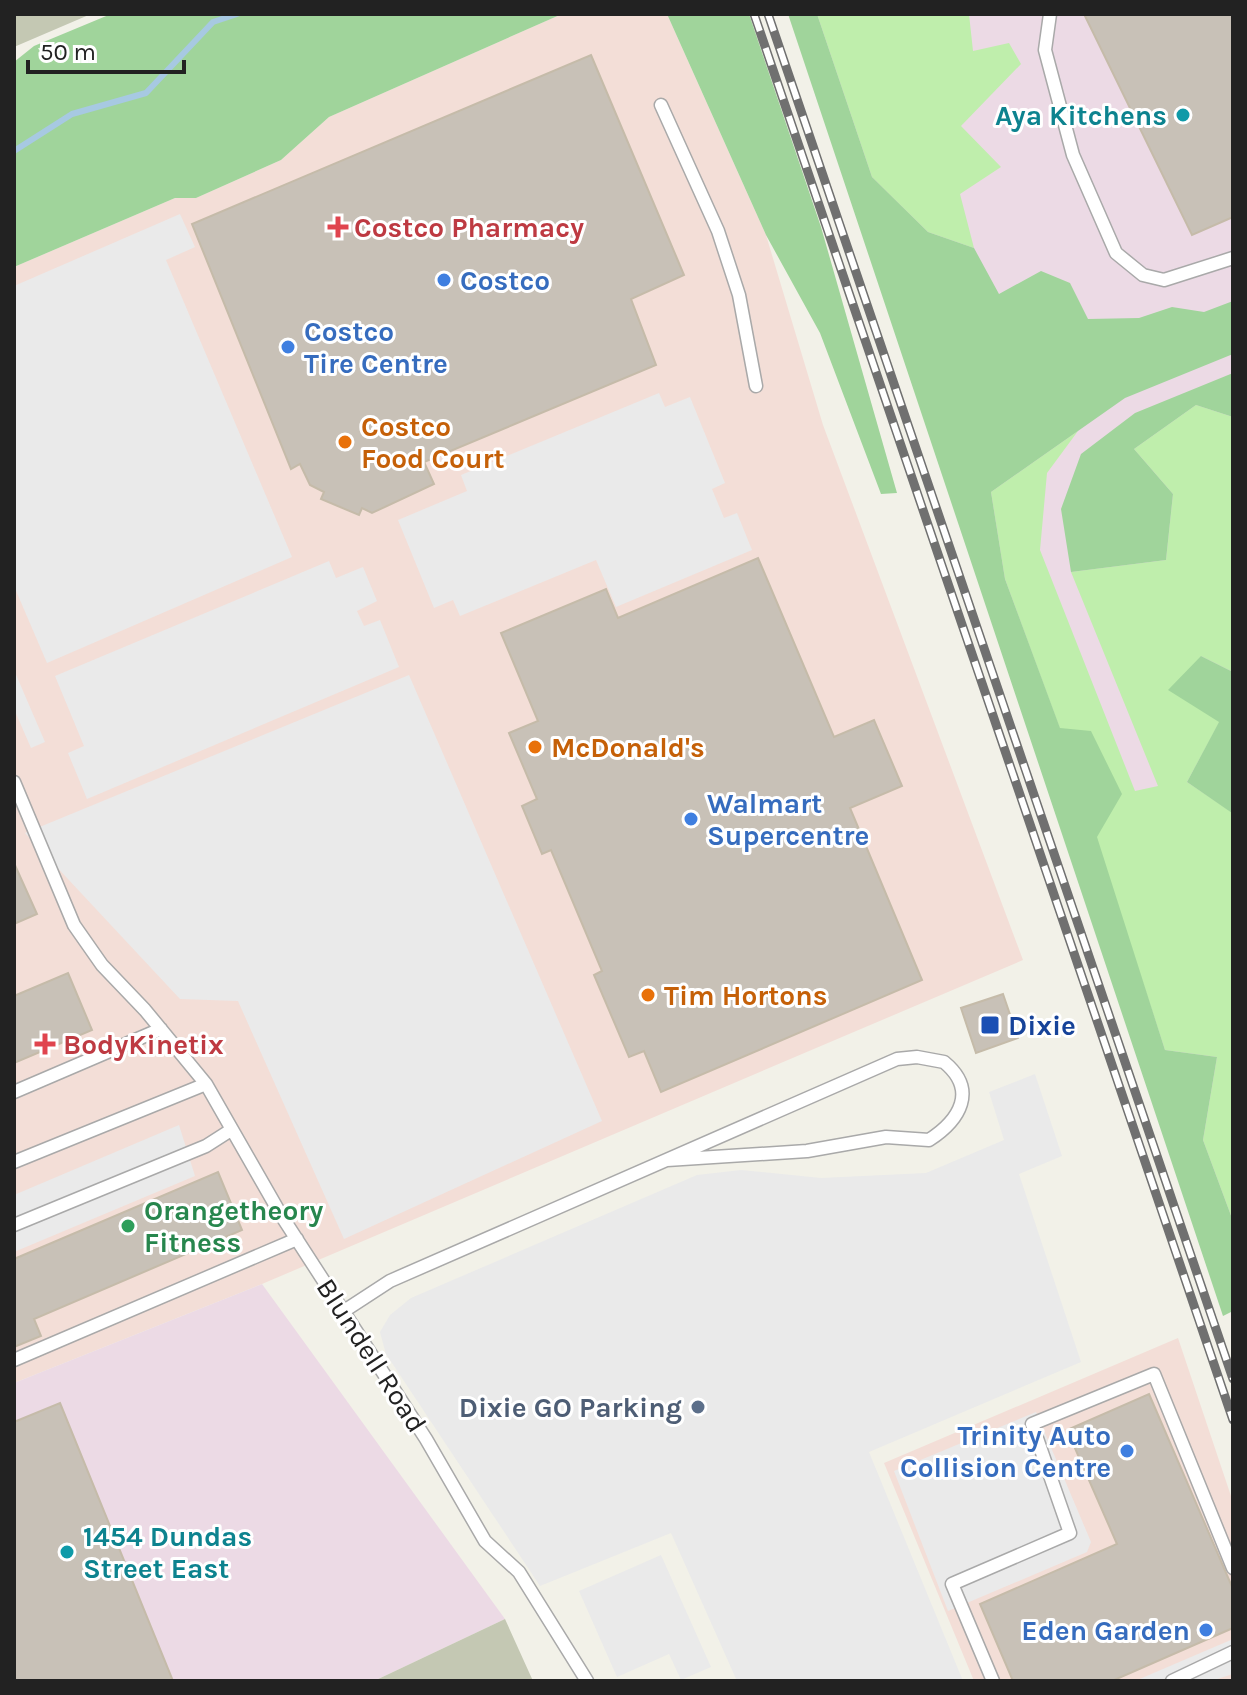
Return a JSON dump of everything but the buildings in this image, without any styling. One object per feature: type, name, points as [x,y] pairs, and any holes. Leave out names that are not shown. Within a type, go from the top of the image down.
[{"type":"lane","points":[[1050,14],[1045,50],[1073,155],[1116,253],[1143,275],[1164,280],[1233,258]]},
{"type":"lane","points":[[661,105],[718,231],[739,295],[756,386]]},
{"type":"lane","name":"Blundell Road","points":[[14,782],[74,925],[102,965],[206,1084],[297,1239],[485,1541],[519,1572],[587,1681]]},
{"type":"lane","points":[[14,1092],[161,1029]]},
{"type":"lane","points":[[344,1311],[390,1281],[897,1059],[917,1057],[944,1062],[963,1084],[963,1103],[956,1119],[929,1140],[886,1137],[807,1151],[667,1160]]},
{"type":"lane","points":[[14,1162],[206,1084]]},
{"type":"lane","points":[[14,1225],[206,1146],[231,1130]]},
{"type":"lane","points":[[14,1360],[297,1239]]},
{"type":"lane","points":[[993,1681],[952,1584],[1070,1533],[1032,1424],[1154,1374],[1233,1568]]},
{"type":"lane","points":[[1172,1681],[1233,1652]]},
{"type":"shaded area","points":[[14,14],[91,14],[14,47]]},
{"type":"shaded area","points":[[562,14],[667,14],[766,235],[823,425],[1023,960],[262,1284],[14,1383],[14,267],[175,198],[196,198],[281,160],[329,117]]},
{"type":"shaded area","points":[[808,14],[1233,14],[1233,1280]]},
{"type":"shaded area","points":[[180,214],[195,247],[166,260],[292,557],[47,663],[14,586],[14,286]]},
{"type":"shaded area","points":[[659,393],[665,407],[690,397],[725,483],[712,489],[724,518],[737,513],[752,550],[616,607],[596,560],[460,616],[453,600],[434,608],[398,520],[467,491],[461,475]]},
{"type":"shaded area","points":[[329,561],[336,578],[363,567],[377,601],[357,611],[364,626],[380,620],[399,667],[87,799],[68,753],[84,746],[55,676]]},
{"type":"shaded area","points":[[14,670],[45,742],[31,748],[14,709]]},
{"type":"shaded area","points":[[409,675],[602,1121],[344,1239],[238,1001],[180,999],[25,833]]},
{"type":"shaded area","name":"Dixie GO Parking","points":[[1035,1074],[1062,1156],[1019,1174],[1081,1362],[869,1452],[963,1681],[737,1681],[671,1533],[540,1586],[386,1354],[380,1332],[390,1315],[411,1298],[697,1175],[741,1170],[821,1178],[926,1173],[1004,1140],[989,1092]]},
{"type":"shaded area","points":[[179,1125],[195,1176],[14,1252],[14,1195]]},
{"type":"shaded area","points":[[262,1284],[505,1619],[374,1681],[14,1681],[14,1383]]},
{"type":"shaded area","points":[[1178,1338],[1233,1502],[1233,1681],[974,1681],[884,1463]]},
{"type":"shaded area","points":[[1036,1412],[1091,1542],[1087,1552],[948,1611],[894,1471]]},
{"type":"shaded area","points":[[661,1555],[711,1667],[681,1680],[669,1654],[617,1677],[579,1591]]},
{"type":"shaded area","points":[[505,1619],[533,1681],[374,1681]]},
{"type":"shaded area","points":[[1233,1639],[1233,1674],[1211,1681],[1135,1681]]},
{"type":"green space","points":[[111,14],[562,14],[329,117],[281,160],[196,198],[175,198],[14,267],[14,62],[34,46]]},
{"type":"green space","points":[[667,14],[749,14],[821,227],[897,493],[881,494],[820,333],[766,235]]},
{"type":"green space","points":[[788,14],[817,14],[872,177],[928,232],[974,248],[999,294],[1041,271],[1070,283],[1088,319],[1139,318],[1172,307],[1204,312],[1233,301],[1233,354],[1125,398],[991,492],[1005,579],[1060,728],[1091,731],[1122,794],[1097,837],[1165,1050],[1217,1057],[1203,1140],[1233,1221],[1233,1311],[1223,1316]]},
{"type":"green space","points":[[817,14],[969,14],[973,51],[1009,43],[1021,64],[961,126],[1001,167],[960,194],[974,248],[928,232],[872,177]]},
{"type":"green space","points":[[1233,373],[1233,417],[1196,405],[1134,449],[1173,494],[1166,560],[1071,572],[1061,509],[1081,454],[1135,413]]},
{"type":"green space","points":[[1196,405],[1233,417],[1233,672],[1201,656],[1220,721],[1187,782],[1233,813],[1233,1221],[1203,1140],[1217,1057],[1165,1050],[1060,729],[1005,579],[991,492],[1078,431],[1047,473],[1040,550],[1135,791],[1158,786],[1071,572],[1166,560],[1173,494],[1134,449]]},
{"type":"green space","points":[[1201,656],[1233,672],[1232,813],[1187,782],[1219,722],[1168,690]]},
{"type":"waterway","points":[[14,151],[72,114],[146,93],[213,22],[237,14]]},
{"type":"railway","points":[[754,14],[1233,1420]]},
{"type":"railway","points":[[768,14],[1233,1379]]},
{"type":"place","name":"Aya Kitchens","points":[[1183,115]]},
{"type":"place","name":"Costco Pharmacy","points":[[338,227]]},
{"type":"place","name":"Costco","points":[[444,280]]},
{"type":"place","name":"Costco Tire Centre","points":[[288,347]]},
{"type":"place","name":"Costco Food Court","points":[[345,442]]},
{"type":"place","name":"McDonald's","points":[[535,747]]},
{"type":"place","name":"Walmart Supercentre","points":[[691,819]]},
{"type":"place","name":"Tim Hortons","points":[[648,995]]},
{"type":"place","name":"Dixie","points":[[990,1025]]},
{"type":"place","name":"BodyKinetix","points":[[45,1044]]},
{"type":"place","name":"Orangetheory Fitness","points":[[128,1226]]},
{"type":"place","name":"Dixie GO Parking","points":[[698,1407]]},
{"type":"place","name":"Trinity Auto Collision Centre","points":[[1127,1451]]},
{"type":"place","name":"1454 Dundas Street East","points":[[67,1552]]},
{"type":"place","name":"Eden Garden","points":[[1206,1630]]}]
